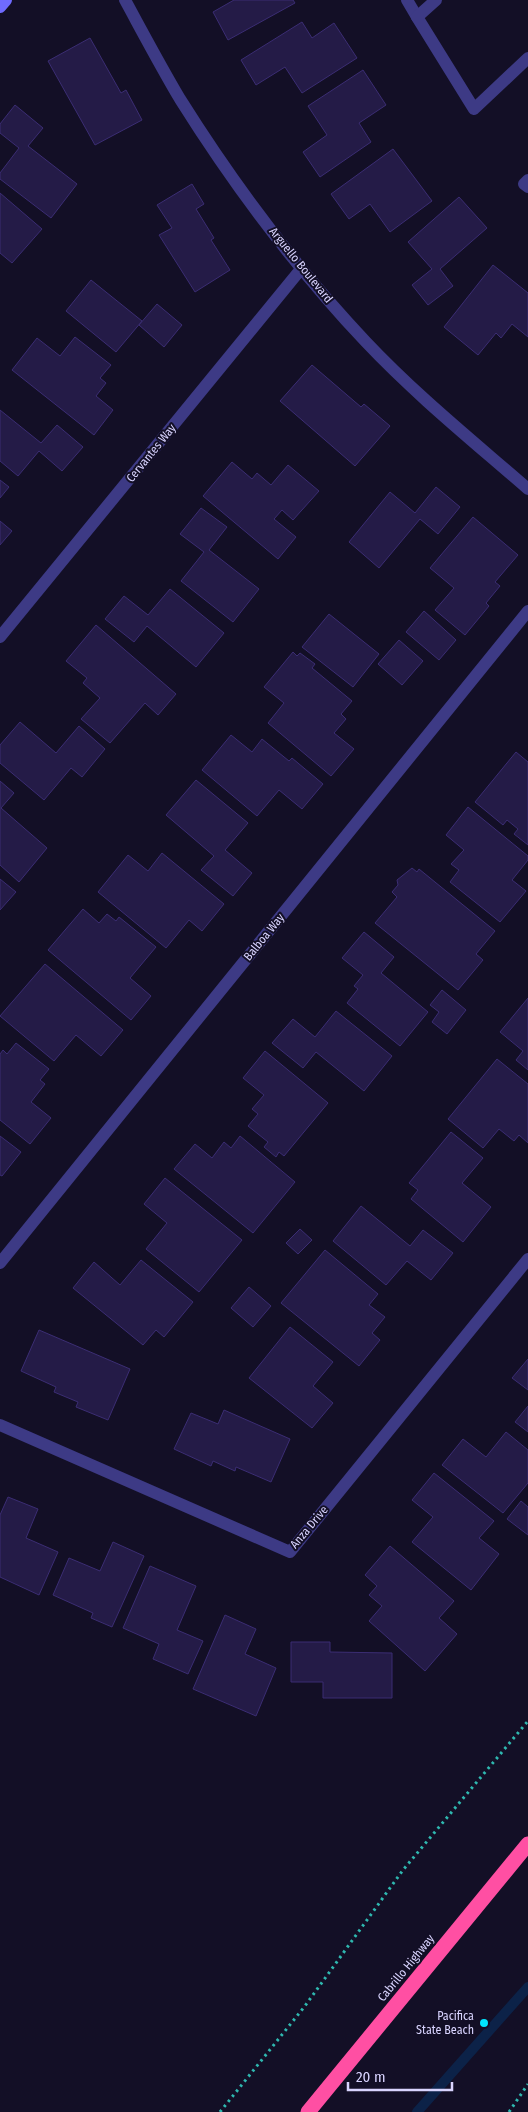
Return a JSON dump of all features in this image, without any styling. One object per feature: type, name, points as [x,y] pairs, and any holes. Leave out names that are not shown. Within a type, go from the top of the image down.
[{"type":"highway","name":"Cabrillo Highway","points":[[308,2112],[528,1844]]},
{"type":"street","points":[[0,7],[6,0]]},
{"type":"street","name":"Arguello Boulevard","points":[[125,0],[190,114],[237,184],[302,269],[372,349],[434,408],[528,489]]},
{"type":"street","points":[[407,0],[474,109],[528,58]]},
{"type":"street","points":[[417,17],[436,0]]},
{"type":"street","points":[[528,180],[524,184],[528,188]]},
{"type":"street","name":"Cervantes Way","points":[[0,637],[302,269]]},
{"type":"street","name":"Balboa Way","points":[[0,1263],[528,611]]},
{"type":"street","name":"Anza Drive","points":[[0,1425],[290,1552],[528,1259]]},
{"type":"path","points":[[220,2112],[305,2006],[403,1870],[528,1721]]},
{"type":"path","points":[[509,2112],[528,2084]]},
{"type":"building","points":[[234,0],[293,0],[295,3],[228,40],[213,12]]},
{"type":"building","points":[[302,22],[312,38],[334,23],[357,58],[302,93],[285,67],[256,85],[241,60]]},
{"type":"building","points":[[90,38],[121,93],[126,90],[142,120],[95,145],[48,61]]},
{"type":"building","points":[[363,70],[386,105],[359,123],[371,142],[320,177],[303,152],[327,135],[308,106]]},
{"type":"building","points":[[15,105],[43,128],[28,146],[77,184],[51,218],[0,179],[0,173],[19,148],[0,133],[0,124]]},
{"type":"building","points":[[393,149],[432,201],[390,232],[370,204],[349,219],[331,194]]},
{"type":"building","points":[[192,184],[204,204],[196,209],[214,238],[211,240],[230,270],[195,292],[159,235],[172,228],[157,205]]},
{"type":"building","points":[[0,193],[42,229],[12,263],[0,253]]},
{"type":"building","points":[[459,197],[487,228],[440,269],[453,286],[428,305],[412,285],[432,269],[408,242]]},
{"type":"building","points":[[493,265],[528,293],[528,337],[512,324],[501,338],[496,333],[478,355],[444,327]]},
{"type":"building","points":[[91,280],[142,321],[116,352],[66,311]]},
{"type":"building","points":[[157,304],[182,325],[164,347],[139,325]]},
{"type":"building","points":[[75,337],[111,365],[100,378],[106,383],[96,396],[113,410],[94,435],[12,370],[37,338],[60,356]]},
{"type":"building","points":[[312,365],[361,407],[364,404],[390,426],[355,466],[280,401]]},
{"type":"building","points":[[0,410],[41,443],[57,425],[83,447],[62,471],[39,451],[18,476],[0,461]]},
{"type":"building","points":[[232,462],[252,479],[257,473],[271,485],[288,465],[319,491],[293,520],[282,510],[274,519],[296,537],[278,559],[203,496]]},
{"type":"building","points":[[0,480],[9,487],[0,498]]},
{"type":"building","points":[[436,487],[460,507],[438,534],[420,519],[379,568],[349,542],[390,492],[415,513]]},
{"type":"building","points":[[201,508],[227,527],[209,550],[259,589],[233,622],[181,581],[204,552],[180,534]]},
{"type":"building","points":[[473,517],[518,555],[495,582],[500,586],[486,603],[489,606],[465,635],[435,610],[454,588],[430,568]]},
{"type":"building","points":[[0,521],[12,531],[0,545]]},
{"type":"building","points":[[170,589],[224,633],[196,667],[147,626],[134,642],[105,619],[124,596],[148,615]]},
{"type":"building","points":[[424,611],[456,640],[439,660],[406,632]]},
{"type":"building","points":[[329,614],[379,654],[353,687],[302,647]]},
{"type":"building","points":[[96,625],[176,694],[158,715],[145,703],[110,743],[81,719],[100,698],[83,683],[87,678],[66,661]]},
{"type":"building","points":[[399,640],[423,661],[402,685],[378,664]]},
{"type":"building","points":[[293,652],[297,656],[300,653],[315,664],[312,668],[352,701],[341,714],[346,719],[334,733],[354,749],[331,776],[268,723],[284,703],[264,687]]},
{"type":"building","points":[[20,722],[56,753],[79,726],[105,749],[82,777],[71,768],[44,800],[0,763],[0,745]]},
{"type":"building","points":[[231,735],[252,752],[262,739],[289,761],[292,758],[323,784],[302,809],[279,790],[257,816],[202,770]]},
{"type":"building","points":[[516,752],[528,762],[528,845],[514,834],[518,829],[507,820],[503,825],[475,802]]},
{"type":"building","points":[[196,780],[248,823],[225,850],[252,873],[233,896],[201,870],[214,856],[166,815]]},
{"type":"building","points":[[0,781],[14,793],[1,808],[47,848],[19,882],[0,865]]},
{"type":"building","points":[[468,807],[528,856],[528,860],[512,880],[526,891],[500,922],[450,882],[459,870],[451,864],[464,850],[446,835]]},
{"type":"building","points":[[162,853],[224,904],[202,931],[189,920],[166,948],[98,892],[128,855],[148,871]]},
{"type":"building","points":[[412,868],[417,872],[419,869],[495,931],[476,954],[483,960],[458,990],[375,923],[397,897],[392,892],[398,885],[397,880]]},
{"type":"building","points":[[0,879],[16,892],[0,910]]},
{"type":"building","points":[[83,909],[99,923],[107,914],[116,921],[119,917],[156,947],[130,978],[151,996],[131,1020],[48,950]]},
{"type":"building","points":[[364,932],[394,957],[381,973],[428,1012],[400,1046],[347,1003],[358,989],[354,986],[363,975],[342,958]]},
{"type":"building","points":[[45,964],[123,1030],[101,1056],[76,1035],[54,1061],[0,1016]]},
{"type":"building","points":[[442,990],[466,1010],[447,1034],[432,1022],[439,1012],[430,1005]]},
{"type":"building","points":[[528,998],[528,1070],[516,1060],[523,1051],[500,1032]]},
{"type":"building","points":[[336,1011],[392,1056],[364,1091],[316,1052],[303,1068],[272,1043],[293,1019],[315,1037]]},
{"type":"building","points":[[16,1043],[49,1069],[40,1080],[45,1084],[31,1102],[51,1118],[30,1144],[0,1120],[0,1054],[3,1050],[7,1054]]},
{"type":"building","points":[[265,1051],[328,1103],[284,1156],[279,1152],[276,1157],[264,1147],[268,1142],[248,1126],[258,1114],[252,1109],[264,1095],[243,1078]]},
{"type":"building","points":[[497,1059],[528,1084],[528,1143],[519,1135],[514,1141],[499,1129],[483,1148],[448,1119]]},
{"type":"building","points":[[451,1132],[483,1158],[462,1183],[491,1207],[463,1242],[411,1199],[418,1190],[409,1183]]},
{"type":"building","points":[[0,1136],[21,1152],[2,1176],[0,1175]]},
{"type":"building","points":[[240,1136],[295,1182],[253,1233],[174,1169],[195,1144],[212,1158],[224,1142],[231,1148]]},
{"type":"building","points":[[165,1178],[242,1240],[199,1292],[146,1249],[167,1223],[144,1204]]},
{"type":"building","points":[[361,1206],[410,1246],[423,1230],[453,1253],[431,1280],[407,1261],[386,1285],[333,1241]]},
{"type":"building","points":[[300,1229],[312,1240],[298,1254],[286,1243]]},
{"type":"building","points":[[325,1250],[378,1294],[369,1305],[385,1317],[372,1333],[380,1340],[359,1366],[281,1303]]},
{"type":"building","points":[[141,1260],[193,1302],[164,1337],[156,1330],[143,1345],[73,1288],[94,1262],[120,1285]]},
{"type":"building","points":[[249,1287],[271,1306],[253,1327],[231,1308]]},
{"type":"building","points":[[290,1327],[333,1362],[313,1386],[333,1403],[312,1428],[249,1378]]},
{"type":"building","points":[[39,1330],[130,1369],[108,1420],[76,1407],[78,1402],[54,1392],[56,1387],[21,1371]]},
{"type":"building","points":[[528,1359],[528,1390],[512,1378]]},
{"type":"building","points":[[528,1406],[528,1432],[515,1422]]},
{"type":"building","points":[[224,1410],[290,1439],[271,1482],[236,1467],[235,1471],[213,1461],[211,1466],[174,1449],[191,1413],[218,1424]]},
{"type":"building","points":[[506,1432],[528,1450],[528,1483],[503,1513],[442,1465],[463,1439],[486,1457]]},
{"type":"building","points":[[434,1473],[494,1521],[479,1538],[499,1554],[471,1590],[412,1542],[433,1517],[412,1500]]},
{"type":"building","points":[[8,1497],[38,1509],[26,1538],[58,1552],[39,1595],[0,1577],[0,1515]]},
{"type":"building","points":[[521,1501],[528,1507],[528,1535],[507,1519]]},
{"type":"building","points":[[113,1542],[144,1556],[112,1627],[91,1618],[93,1613],[53,1595],[69,1558],[100,1571]]},
{"type":"building","points":[[390,1546],[454,1601],[439,1618],[457,1634],[425,1671],[369,1621],[382,1606],[369,1595],[377,1586],[365,1575]]},
{"type":"building","points":[[150,1566],[196,1586],[177,1630],[203,1641],[188,1674],[153,1659],[159,1644],[123,1628]]},
{"type":"building","points":[[225,1615],[256,1629],[245,1654],[276,1668],[256,1716],[193,1689]]},
{"type":"building","points":[[291,1642],[330,1642],[330,1652],[392,1653],[392,1698],[323,1698],[323,1682],[291,1682]]},
{"type":"waterway","points":[[417,2112],[528,1987]]},
{"type":"place","name":"Pacifica State Beach","points":[[484,2023]]}]
